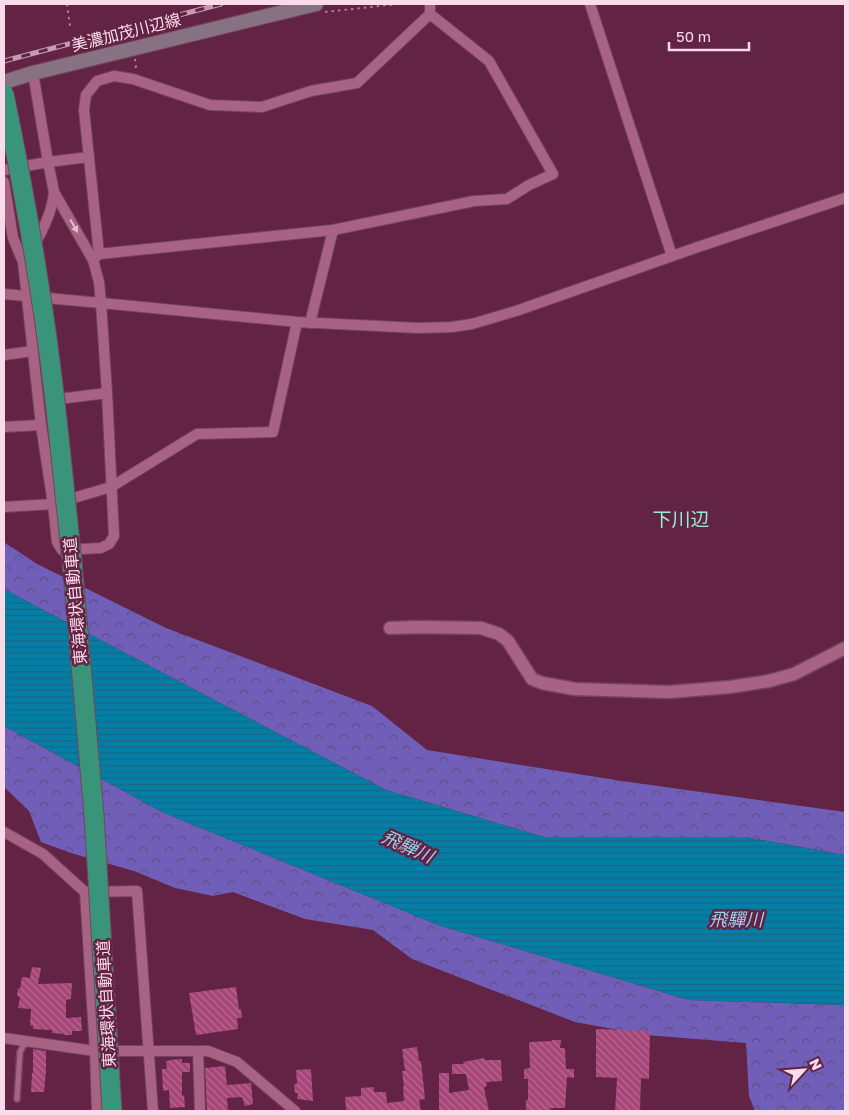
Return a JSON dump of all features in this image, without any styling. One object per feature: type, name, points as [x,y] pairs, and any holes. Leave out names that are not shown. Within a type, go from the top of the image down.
[{"type":"highway","name":"東海環状自動車道","points":[[4,94],[39,285],[60,440],[95,826],[112,1111]]},
{"type":"main road","name":"美濃加茂川辺線","points":[[4,82],[33,73],[316,4]]},
{"type":"street","points":[[590,4],[672,256]]},
{"type":"street","points":[[4,182],[13,238],[23,262],[41,425],[57,542],[62,550],[101,548],[109,544],[114,536],[101,303],[96,257],[84,110],[86,95],[97,81],[114,76],[133,79],[210,105],[262,107],[311,91],[358,84],[430,9],[489,61],[553,174],[529,185],[507,199],[474,202],[333,230],[96,257]]},
{"type":"street","points":[[33,73],[54,192],[96,257]]},
{"type":"street","points":[[4,170],[89,157]]},
{"type":"street","points":[[23,262],[46,224],[54,192]]},
{"type":"street","points":[[4,294],[310,323],[418,328],[452,327],[472,324],[516,311],[845,198]]},
{"type":"street","points":[[310,323],[333,230]]},
{"type":"street","points":[[4,507],[53,504],[111,487],[198,434],[273,432],[298,322]]},
{"type":"street","points":[[4,355],[34,352]]},
{"type":"street","points":[[39,401],[107,393]]},
{"type":"street","points":[[4,427],[41,425]]},
{"type":"street","points":[[390,628],[481,628],[499,634],[508,641],[532,679],[542,683],[575,689],[669,692],[730,687],[769,681],[794,674],[845,648]]},
{"type":"street","points":[[4,832],[43,854],[85,892],[137,891],[153,1111]]},
{"type":"street","points":[[85,892],[97,1111]]},
{"type":"street","points":[[4,1038],[95,1051],[208,1050],[237,1062],[295,1111]]},
{"type":"street","points":[[198,1050],[200,1111]]},
{"type":"lane","points":[[17,1099],[20,1052],[26,1041]]},
{"type":"path","points":[[67,4],[70,26]]},
{"type":"path","points":[[133,79],[136,66],[134,55]]},
{"type":"green space","points":[[4,542],[37,564],[166,628],[372,706],[427,750],[622,781],[845,812],[845,855],[745,837],[544,837],[386,790],[4,589]]},
{"type":"green space","points":[[4,726],[162,812],[438,925],[689,1000],[845,1005],[845,1111],[755,1111],[749,1096],[746,1043],[646,1035],[575,1022],[412,959],[373,930],[305,919],[233,892],[213,896],[175,888],[134,871],[71,853],[41,842],[29,811],[4,787]]},
{"type":"water","name":"飛驒川","points":[[4,589],[386,790],[544,837],[745,837],[845,855],[845,1005],[689,1000],[438,925],[162,812],[4,726]]},
{"type":"building","points":[[32,967],[41,968],[38,984],[72,983],[71,999],[66,1000],[66,1018],[81,1017],[82,1031],[72,1031],[72,1035],[64,1035],[52,1033],[52,1030],[33,1029],[33,1026],[30,1025],[31,1009],[18,1008],[20,997],[17,996],[22,977],[30,978]]},
{"type":"building","points":[[236,987],[242,1018],[237,1018],[238,1029],[196,1035],[189,993]]},
{"type":"building","points":[[596,1029],[650,1031],[649,1079],[641,1078],[640,1111],[615,1111],[617,1078],[596,1077]]},
{"type":"building","points":[[561,1040],[560,1048],[565,1048],[566,1069],[574,1069],[574,1078],[567,1077],[565,1108],[550,1108],[551,1111],[526,1111],[528,1079],[524,1079],[524,1069],[530,1068],[529,1042]]},
{"type":"building","points":[[417,1047],[419,1061],[421,1061],[425,1099],[419,1100],[421,1111],[346,1111],[345,1097],[361,1096],[361,1088],[374,1087],[374,1092],[386,1092],[387,1103],[404,1101],[402,1071],[405,1071],[402,1049]]},
{"type":"building","points":[[33,1049],[46,1051],[44,1092],[31,1092]]},
{"type":"building","points":[[484,1058],[485,1060],[501,1060],[502,1081],[486,1082],[487,1085],[484,1088],[489,1111],[439,1111],[439,1073],[449,1073],[449,1093],[469,1090],[466,1074],[452,1074],[452,1064],[464,1064],[463,1062]]},
{"type":"building","points":[[182,1059],[182,1063],[190,1063],[190,1072],[182,1072],[182,1096],[184,1095],[185,1107],[170,1108],[169,1090],[163,1091],[162,1069],[167,1069],[166,1061]]},
{"type":"building","points":[[225,1066],[227,1085],[251,1083],[253,1104],[245,1106],[242,1097],[227,1098],[228,1111],[207,1111],[205,1068]]},
{"type":"building","points":[[311,1069],[313,1101],[297,1099],[298,1093],[295,1093],[294,1084],[297,1084],[296,1070]]},
{"type":"railway","points":[[4,61],[221,4]]},
{"type":"district","name":"下川辺","points":[[681,518]]},
{"type":"water label","name":"飛騨川","points":[[408,846]]}]
